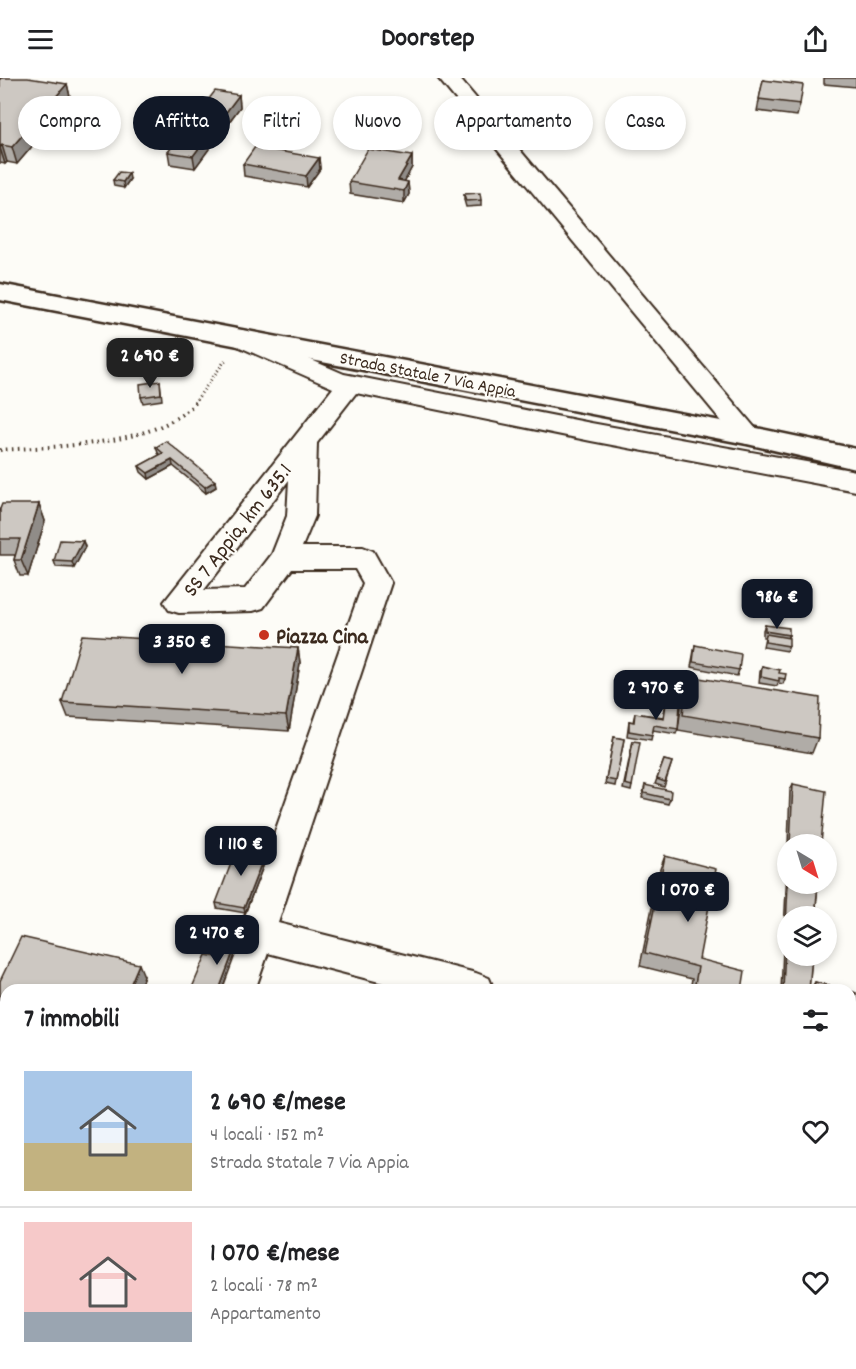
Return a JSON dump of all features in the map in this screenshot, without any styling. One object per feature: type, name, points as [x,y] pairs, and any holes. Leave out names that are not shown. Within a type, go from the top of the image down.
[{"type":"main road","name":"Strada Statale 7 Via Appia","points":[[0,292],[747,435],[856,459]]},
{"type":"street","points":[[448,78],[747,435]]},
{"type":"street","points":[[242,338],[338,381],[603,434],[856,481]]},
{"type":"street","name":"SS 7 Appia, km 635.1","points":[[304,441],[301,516],[284,558],[253,600],[178,602],[304,441],[350,383]]},
{"type":"street","points":[[239,984],[377,584],[363,558],[284,558]]},
{"type":"street","points":[[258,934],[453,984]]},
{"type":"path","points":[[0,450],[97,441],[154,429],[187,411],[242,338]]},
{"type":"building","points":[[0,78],[28,78],[67,84],[57,96],[18,96],[18,140],[12,147],[2,145],[0,147]]},
{"type":"building","points":[[763,80],[803,85],[800,104],[759,99]]},
{"type":"building","points":[[215,91],[239,95],[230,107],[230,96],[211,96]]},
{"type":"building","points":[[170,150],[198,150],[193,156],[168,152]]},
{"type":"building","points":[[253,150],[272,150],[319,158],[306,176],[243,164]]},
{"type":"building","points":[[367,150],[412,156],[398,180],[408,182],[404,191],[349,182]]},
{"type":"building","points":[[119,172],[129,173],[123,182],[113,180]]},
{"type":"building","points":[[480,193],[481,200],[466,201],[464,194]]},
{"type":"building","points":[[160,381],[161,394],[141,397],[140,384]]},
{"type":"building","points":[[166,441],[215,481],[205,487],[172,460],[148,473],[139,466],[163,453],[156,447]]},
{"type":"building","points":[[2,504],[39,504],[21,560],[14,560],[20,539],[0,539]]},
{"type":"building","points":[[60,540],[83,541],[72,562],[54,561]]},
{"type":"building","points":[[761,587],[789,590],[789,599],[760,595]]},
{"type":"building","points":[[765,625],[789,628],[789,635],[765,631]]},
{"type":"building","points":[[766,634],[789,638],[789,646],[765,642]]},
{"type":"building","points":[[82,635],[298,648],[286,716],[62,702]]},
{"type":"building","points":[[695,645],[741,654],[739,670],[693,662]]},
{"type":"building","points":[[762,666],[780,670],[779,673],[786,674],[785,679],[779,678],[779,681],[761,677]]},
{"type":"building","points":[[687,676],[820,698],[818,738],[683,715]]},
{"type":"building","points":[[666,703],[680,705],[678,729],[654,725],[652,735],[629,731],[629,721],[634,722],[635,713],[664,718]]},
{"type":"building","points":[[614,737],[624,739],[616,781],[606,779]]},
{"type":"building","points":[[633,741],[640,742],[632,786],[625,784]]},
{"type":"building","points":[[664,760],[672,762],[665,782],[657,779]]},
{"type":"building","points":[[793,784],[826,791],[822,834],[790,834]]},
{"type":"building","points":[[645,785],[671,791],[670,799],[644,793]]},
{"type":"building","points":[[238,845],[266,851],[244,908],[216,903]]},
{"type":"building","points":[[665,856],[716,869],[699,959],[745,971],[743,984],[695,984],[698,967],[645,953]]},
{"type":"building","points":[[788,894],[817,894],[816,906],[787,906]]},
{"type":"building","points":[[240,918],[246,918],[221,984],[194,984],[206,955],[224,958]]},
{"type":"building","points":[[21,937],[139,964],[131,984],[0,984]]},
{"type":"building","points":[[784,966],[811,966],[810,984],[783,984]]},
{"type":"place","name":"Piazza Cina","points":[[264,635]]}]
